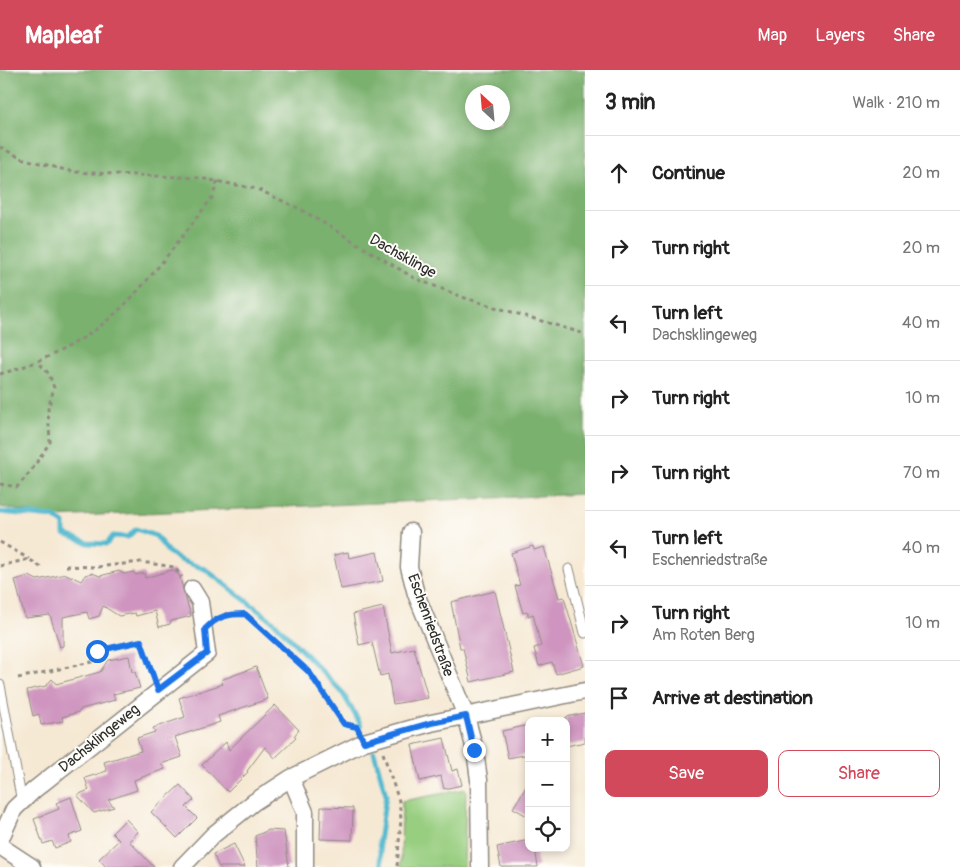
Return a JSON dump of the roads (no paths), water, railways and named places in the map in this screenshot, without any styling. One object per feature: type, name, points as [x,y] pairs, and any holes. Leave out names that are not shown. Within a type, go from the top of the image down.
[{"type":"street","name":"Eschenriedstraße","points":[[411,532],[410,567],[416,594],[466,716],[479,780],[480,867]]},
{"type":"street","name":"Dachsklingeweg","points":[[0,840],[14,809],[158,690],[207,653],[200,602],[192,589]]},
{"type":"street","points":[[182,867],[213,835],[254,802],[291,778],[371,740],[466,716],[585,691]]},
{"type":"street","points":[[291,778],[305,812],[305,867]]},
{"type":"street","points":[[0,846],[32,867]]},
{"type":"lane","points":[[569,569],[585,633]]},
{"type":"lane","points":[[0,685],[22,802]]},
{"type":"waterway","points":[[0,512],[54,517],[64,524],[64,534],[88,543],[107,544],[113,536],[128,537],[136,529],[156,536],[168,552],[180,560],[205,569],[275,623],[342,692],[361,725]]},
{"type":"waterway","points":[[374,752],[386,795],[379,842],[382,867]]}]
